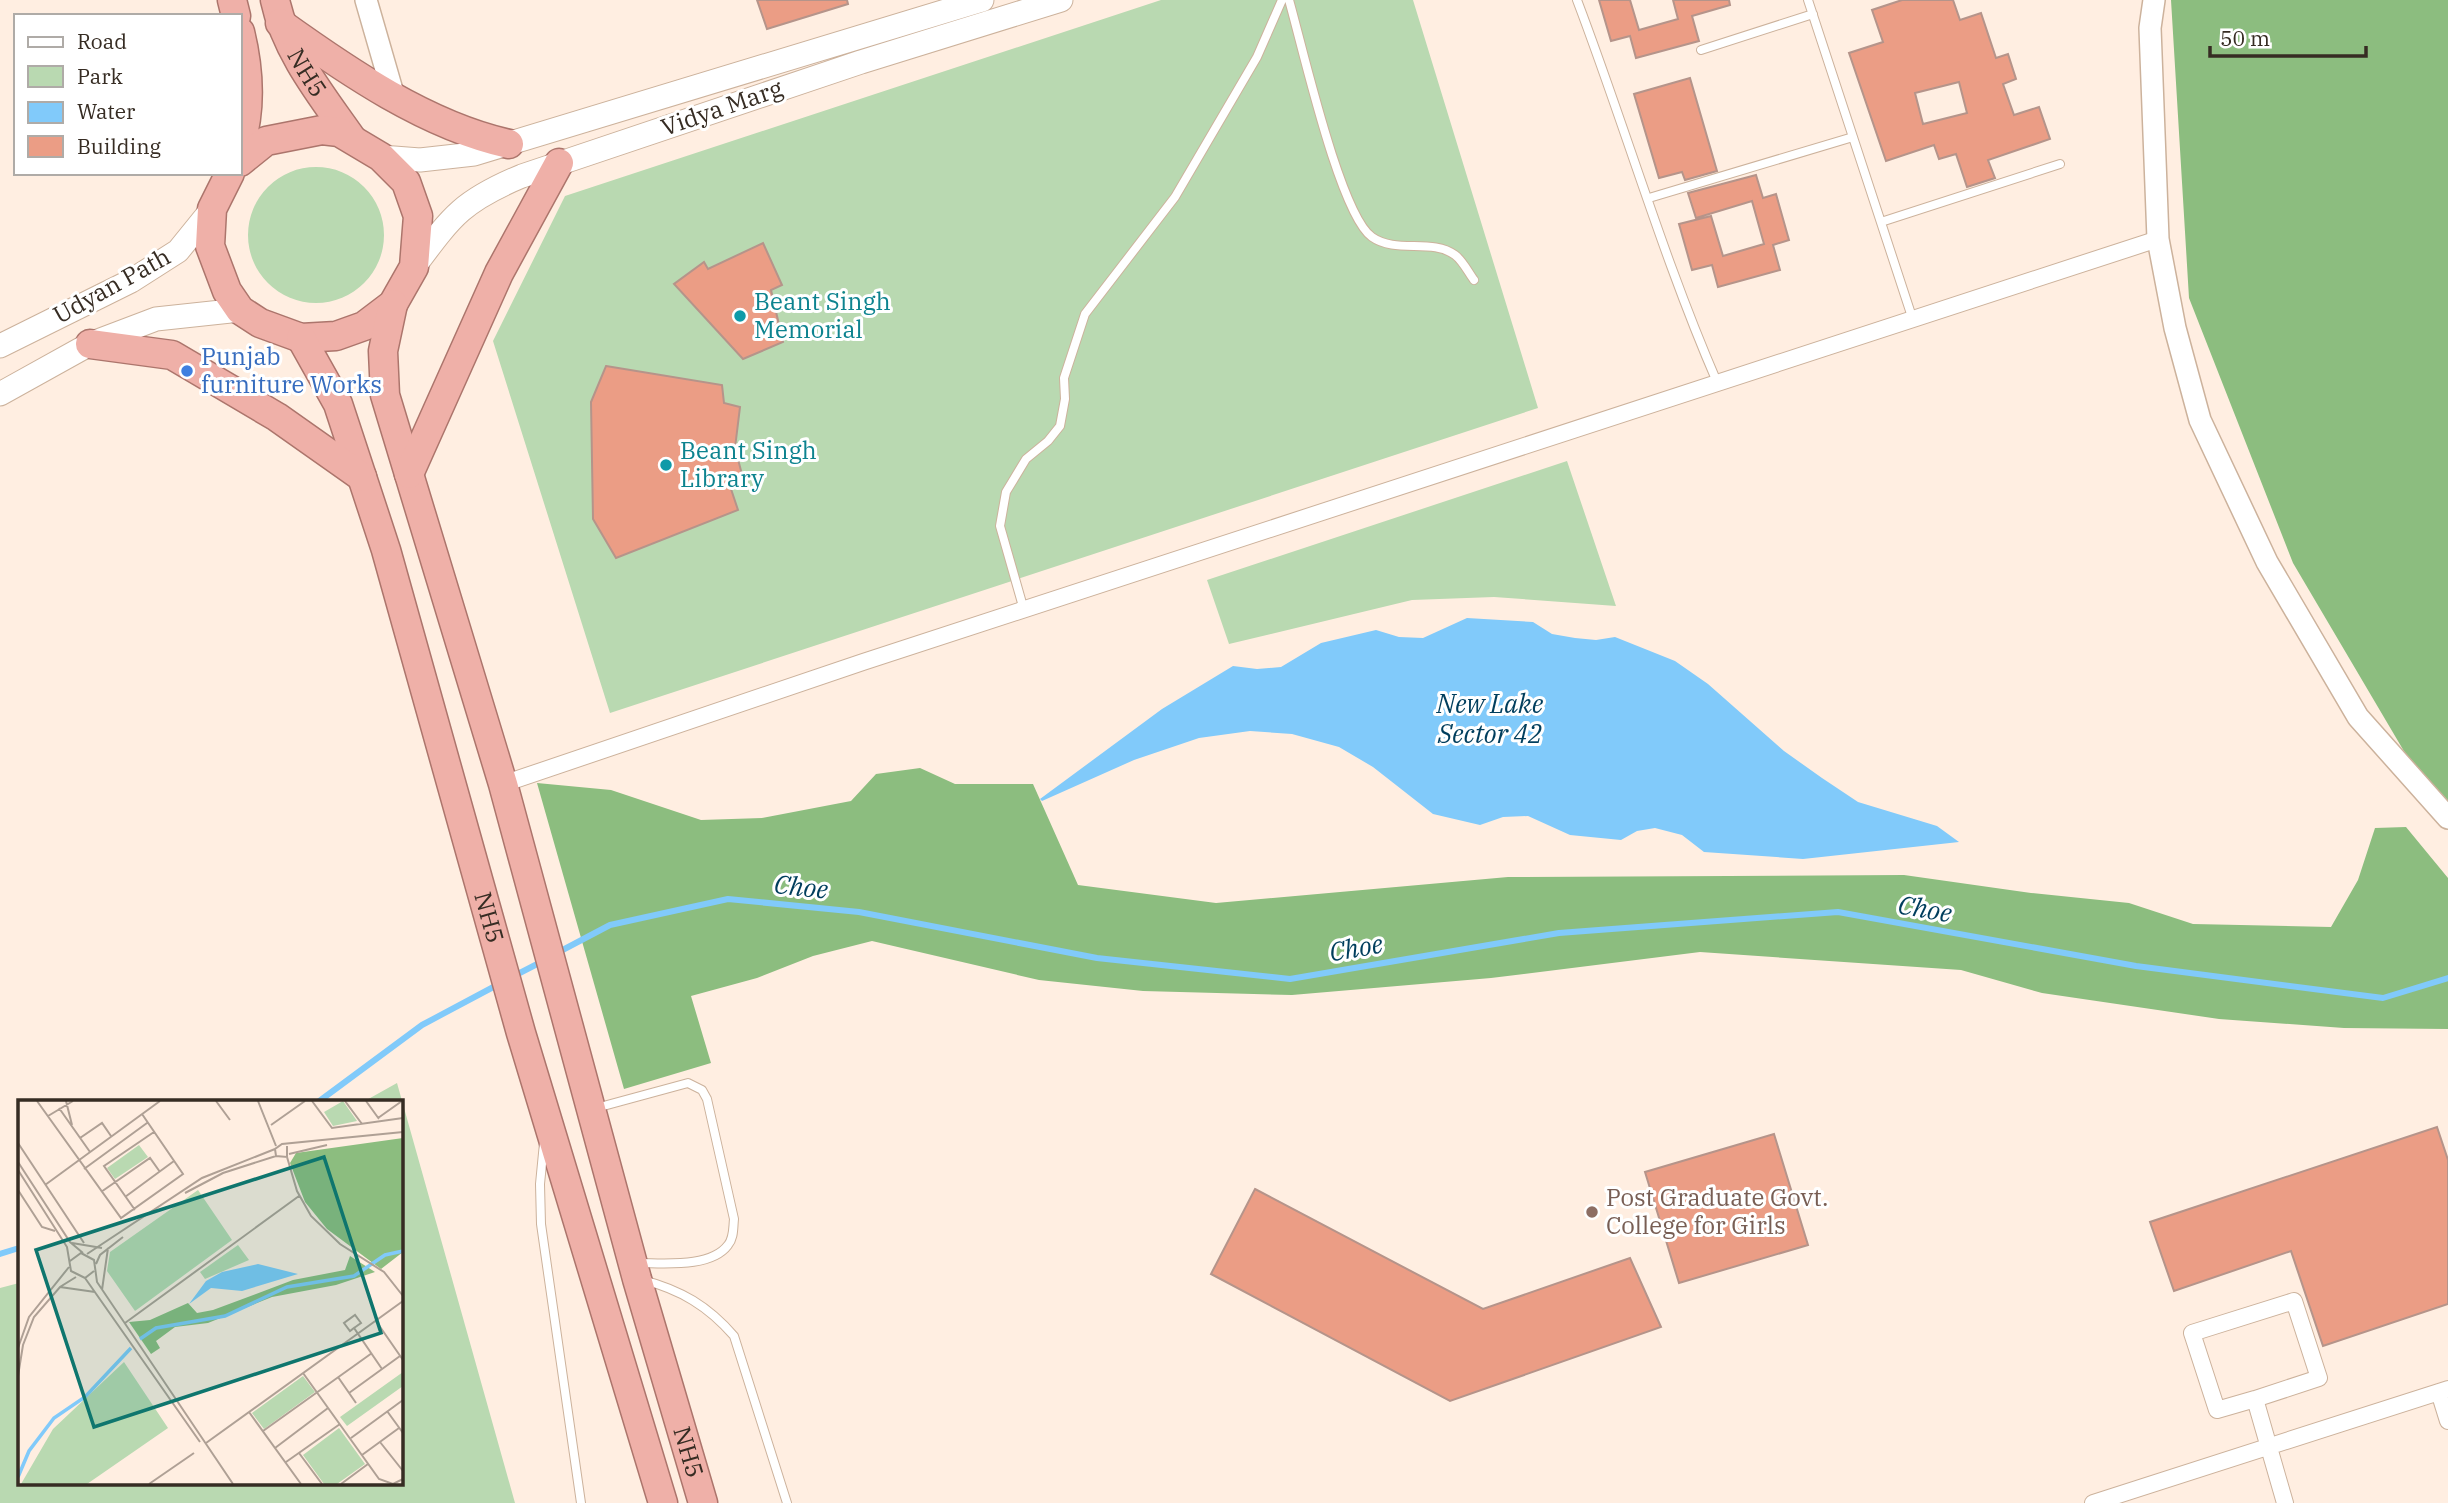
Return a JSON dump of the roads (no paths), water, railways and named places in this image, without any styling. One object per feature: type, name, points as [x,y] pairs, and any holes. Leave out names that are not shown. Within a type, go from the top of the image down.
[{"type":"highway","points":[[277,11],[394,97],[492,140],[509,144]]},
{"type":"highway","name":"NH5","points":[[277,11],[302,66],[352,139]]},
{"type":"highway","points":[[242,41],[248,120],[242,140]]},
{"type":"highway","name":"NH5","points":[[240,310],[260,323],[301,338],[336,336],[364,326],[393,304],[405,287],[414,267],[418,216],[406,182],[381,157],[352,139],[322,130],[266,141],[242,160]]},
{"type":"highway","points":[[408,474],[499,273],[559,163]]},
{"type":"highway","points":[[229,175],[212,209],[210,246],[227,291],[240,310]]},
{"type":"highway","name":"NH5","points":[[393,304],[383,351],[385,395],[503,785],[635,1271],[703,1503]]},
{"type":"highway","name":"NH5","points":[[301,338],[338,404],[386,550],[489,913],[520,1033],[663,1503]]},
{"type":"highway","points":[[90,344],[172,355],[277,417],[362,477]]},
{"type":"main road","name":"Vidya Marg","points":[[381,157],[433,158],[474,154],[982,0]]},
{"type":"main road","name":"Vidya Marg","points":[[414,267],[452,216],[482,193],[559,163],[861,62],[1061,0]]},
{"type":"main road","name":"Udyan Path","points":[[0,346],[131,281],[178,251],[212,209]]},
{"type":"main road","name":"Udyan Path","points":[[0,394],[90,344],[156,319],[240,310]]},
{"type":"street","points":[[366,0],[394,97]]},
{"type":"street","points":[[2143,0],[2150,28]]},
{"type":"street","points":[[2154,0],[2150,28],[2158,239],[2175,328],[2200,420],[2267,562],[2358,717],[2448,818]]},
{"type":"street","points":[[503,785],[1024,610],[2158,239]]},
{"type":"street","points":[[2294,1301],[2319,1378],[2255,1399],[2217,1410],[2192,1333],[2294,1301]]},
{"type":"street","points":[[2093,1503],[2444,1391],[2448,1421]]},
{"type":"street","points":[[2255,1399],[2285,1503]]},
{"type":"lane","points":[[1024,610],[1000,526],[1006,492],[1026,459],[1048,441],[1060,426],[1065,399],[1064,378],[1085,314],[1174,197],[1257,57],[1282,0]]},
{"type":"lane","points":[[1289,0],[1338,170],[1359,225],[1372,237],[1387,244],[1447,250],[1457,257],[1474,281]]},
{"type":"lane","points":[[1577,0],[1699,340],[1717,382]]},
{"type":"lane","points":[[1808,0],[1913,320]]},
{"type":"lane","points":[[1701,50],[1813,14]]},
{"type":"lane","points":[[1649,198],[1853,137]]},
{"type":"lane","points":[[1881,222],[2060,164]]},
{"type":"lane","points":[[591,1110],[688,1083],[702,1090],[707,1099],[734,1219],[732,1236],[727,1247],[712,1256],[635,1271]]},
{"type":"lane","points":[[547,1120],[540,1184],[541,1224],[581,1503]]},
{"type":"lane","points":[[635,1271],[698,1301],[716,1315],[734,1336],[787,1503]]},
{"type":"water","name":"New Lake Sector 42","points":[[1467,618],[1533,622],[1552,634],[1575,638],[1596,640],[1615,637],[1675,661],[1708,684],[1784,751],[1858,802],[1937,826],[1959,842],[1803,859],[1704,852],[1682,835],[1655,828],[1637,831],[1621,840],[1570,835],[1528,816],[1503,817],[1480,825],[1433,814],[1373,767],[1339,747],[1292,734],[1250,731],[1199,738],[1134,760],[1042,801],[1040,799],[1162,709],[1233,666],[1257,669],[1281,667],[1321,643],[1376,630],[1399,637],[1423,638]]},
{"type":"waterway","name":"Choe","points":[[555,954],[610,925],[728,899],[859,912],[1097,958],[1290,979],[1559,933],[1838,912],[2136,966],[2383,998],[2448,978]]},
{"type":"waterway","name":"Choe","points":[[512,977],[543,961]]},
{"type":"waterway","name":"Choe","points":[[321,1100],[422,1025],[499,984]]},
{"type":"waterway","name":"Choe","points":[[0,1254],[18,1248]]},
{"type":"place","name":"Beant Singh Memorial","points":[[740,316]]},
{"type":"place","name":"Punjab furniture Works","points":[[187,371]]},
{"type":"place","name":"Beant Singh Library","points":[[666,465]]},
{"type":"place","name":"Post Graduate Govt. College for Girls","points":[[1592,1212]]}]
